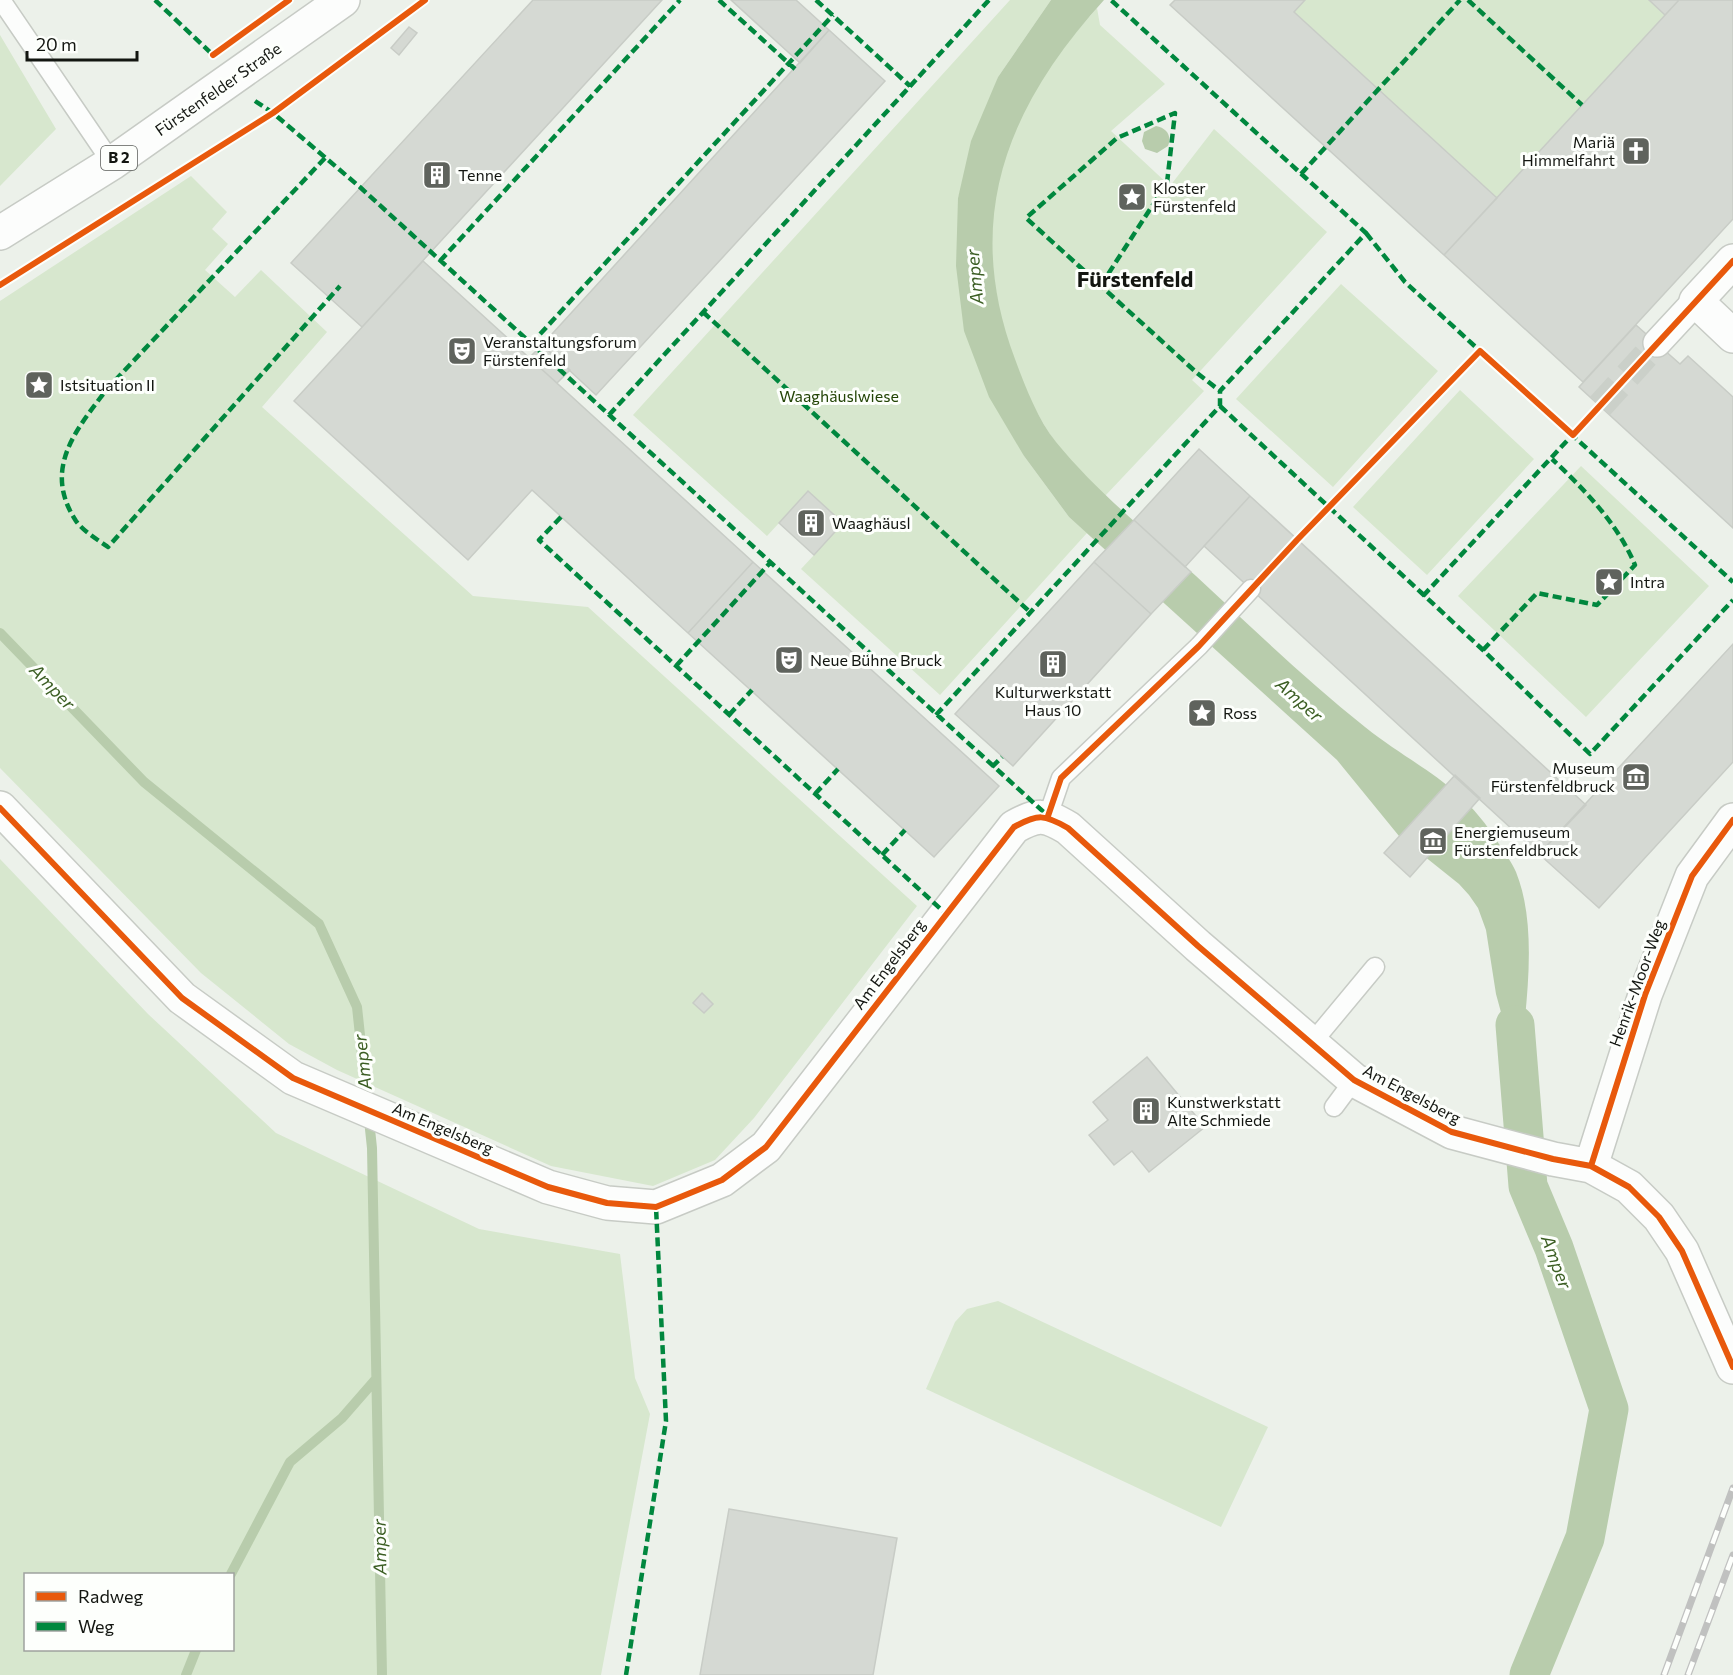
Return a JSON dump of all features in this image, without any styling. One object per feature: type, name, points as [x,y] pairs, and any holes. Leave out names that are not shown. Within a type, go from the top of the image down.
[{"type":"street","name":"Fürstenfelder Straße","points":[[0,233],[112,163],[343,0]]},
{"type":"street","points":[[1657,344],[1733,261]]},
{"type":"street","points":[[1696,301],[1733,336]]},
{"type":"street","name":"Am Engelsberg","points":[[0,808],[182,998],[293,1078],[435,1141],[548,1187],[606,1203],[656,1207],[722,1180],[766,1147],[1014,827],[1030,819],[1048,816],[1068,828],[1354,1080],[1452,1132],[1554,1159],[1592,1166],[1629,1187],[1659,1217],[1682,1251],[1733,1367]]},
{"type":"street","name":"Henrik-Moor-Weg","points":[[1592,1166],[1644,995],[1692,876],[1733,820]]},
{"type":"lane","points":[[1,0],[112,163]]},
{"type":"lane","points":[[1048,816],[1061,778],[1199,646],[1251,589]]},
{"type":"lane","points":[[1311,1044],[1375,967]]},
{"type":"lane","points":[[1334,1107],[1354,1080]]},
{"type":"green space","name":"Waaghäuslwiese","points":[[1010,0],[1051,0],[998,77],[958,198],[1024,456],[1069,517],[1087,533],[940,695],[801,569],[814,555],[779,523],[767,536],[633,415]]},
{"type":"green space","points":[[1305,0],[1649,0],[1665,15],[1497,198],[1294,12]]},
{"type":"green space","points":[[1097,8],[1100,25],[1165,84],[1111,131],[1170,186],[1214,129],[1327,232],[1192,380],[1204,391],[1105,496],[1071,462],[1053,439],[1037,413],[1024,384],[1002,323],[992,259],[991,227],[999,172],[1023,110],[1052,63]]},
{"type":"green space","points":[[0,35],[56,129],[0,186]]},
{"type":"green space","points":[[191,176],[227,212],[212,229],[228,244],[205,270],[235,297],[261,270],[327,332],[262,407],[473,596],[588,607],[917,906],[754,1118],[715,1160],[653,1186],[551,1166],[337,1070],[289,1044],[201,973],[0,768],[0,301]]},
{"type":"green space","points":[[1341,284],[1438,371],[1333,487],[1236,399]]},
{"type":"green space","points":[[1460,390],[1534,459],[1427,575],[1353,507]]},
{"type":"green space","points":[[1581,466],[1709,586],[1586,717],[1458,596]]},
{"type":"green space","points":[[0,859],[148,1014],[276,1133],[479,1229],[620,1254],[635,1378],[650,1414],[601,1675],[0,1675]]},
{"type":"green space","points":[[998,1301],[1268,1427],[1221,1527],[926,1389],[955,1322],[967,1309]]},
{"type":"water","points":[[1051,0],[1104,0],[1070,40],[1042,81],[1019,123],[1003,167],[994,212],[993,258],[1000,307],[1015,359],[1028,391],[1043,424],[1056,442],[1106,495],[1321,691],[1384,742],[1438,778],[1469,805],[1485,823],[1516,872],[1527,921],[1529,947],[1527,1001],[1519,1078],[1496,994],[1486,930],[1478,908],[1469,895],[1459,884],[1399,836],[1337,760],[1069,517],[1024,456],[989,397],[964,331],[956,266],[958,198],[971,141],[998,77]]},
{"type":"water","points":[[1156,126],[1166,131],[1169,136],[1168,146],[1157,153],[1145,149],[1142,141],[1144,132]]},
{"type":"building","name":"Tenne","points":[[533,0],[662,0],[362,327],[291,263]]},
{"type":"building","points":[[731,0],[796,0],[829,30],[800,63]]},
{"type":"building","points":[[1175,0],[1305,0],[1294,12],[1497,198],[1444,255],[1170,5]]},
{"type":"building","points":[[1649,0],[1679,0],[1665,15]]},
{"type":"building","name":"Mariä Himmelfahrt","points":[[1679,0],[1733,0],[1733,219],[1583,382],[1444,255]]},
{"type":"building","points":[[409,27],[417,33],[399,55],[391,48]]},
{"type":"building","points":[[829,30],[885,81],[596,395],[542,345]]},
{"type":"building","points":[[423,261],[753,562],[688,633],[532,490],[468,560],[294,401]]},
{"type":"building","points":[[1636,325],[1680,364],[1688,356],[1733,397],[1733,528],[1579,387]]},
{"type":"building","points":[[542,345],[570,370],[557,383],[529,358]]},
{"type":"building","points":[[1199,449],[1250,496],[1185,567],[1134,520]]},
{"type":"building","name":"Waaghäusl","points":[[808,491],[843,523],[814,555],[779,523]]},
{"type":"building","points":[[1250,496],[1586,805],[1539,854],[1204,546]]},
{"type":"building","points":[[1134,520],[1191,572],[1151,614],[1094,562]]},
{"type":"building","points":[[753,562],[999,786],[934,857],[688,633]]},
{"type":"building","name":"Kulturwerkstatt Haus 10","points":[[1094,562],[1151,614],[1013,766],[955,714]]},
{"type":"building","points":[[1733,644],[1733,762],[1599,908],[1539,854]]},
{"type":"building","points":[[1455,775],[1480,798],[1410,877],[1384,853]]},
{"type":"building","points":[[702,993],[713,1004],[704,1013],[693,1003]]},
{"type":"building","name":"Kunstwerkstatt Alte Schmiede","points":[[1147,1057],[1205,1127],[1149,1172],[1132,1151],[1114,1165],[1089,1135],[1108,1120],[1093,1102]]},
{"type":"building","points":[[729,1509],[897,1538],[873,1675],[700,1675]]},
{"type":"waterway","name":"Amper","points":[[0,633],[144,782],[319,924],[357,1007],[372,1148],[382,1675]]},
{"type":"waterway","name":"Amper","points":[[1515,1025],[1528,1186],[1554,1248],[1609,1409],[1585,1538],[1529,1675]]},
{"type":"waterway","points":[[232,1573],[290,1462],[342,1418],[376,1379]]},
{"type":"waterway","points":[[186,1675],[196,1651]]},
{"type":"tunnel","points":[[1600,406],[1657,343]]},
{"type":"railway","points":[[1664,1675],[1733,1488]]},
{"type":"railway","points":[[1688,1675],[1733,1555]]},
{"type":"marked path","points":[[155,0],[213,55],[216,53]]},
{"type":"marked path","points":[[440,261],[680,0]]},
{"type":"marked path","points":[[719,0],[795,69]]},
{"type":"marked path","points":[[816,0],[910,86]]},
{"type":"marked path","points":[[609,415],[989,0]]},
{"type":"marked path","points":[[936,715],[1220,406],[1220,391],[1366,233],[1111,0]]},
{"type":"marked path","points":[[1301,174],[1460,0]]},
{"type":"marked path","points":[[1468,0],[1582,105]]},
{"type":"marked path","points":[[531,344],[833,15]]},
{"type":"marked path","points":[[255,101],[273,113],[361,188],[1048,816]]},
{"type":"marked path","points":[[1101,285],[1167,183],[1175,113],[1117,138],[1026,218],[1197,373],[1220,391]]},
{"type":"marked path","points":[[325,158],[107,389],[84,420],[67,451],[62,484],[66,502],[79,525],[108,547],[340,286]]},
{"type":"marked path","points":[[1366,233],[1405,282],[1480,351]]},
{"type":"marked path","points":[[703,312],[1030,612]]},
{"type":"marked path","points":[[1220,406],[1483,650],[1590,754],[1733,600]]},
{"type":"marked path","points":[[1423,596],[1576,431]]},
{"type":"marked path","points":[[1570,433],[1733,582]]},
{"type":"marked path","points":[[1483,650],[1537,593],[1597,605],[1635,565],[1610,521],[1576,482],[1552,459]]},
{"type":"marked path","points":[[561,517],[539,540],[945,913]]},
{"type":"marked path","points":[[676,666],[770,563]]},
{"type":"marked path","points":[[729,715],[752,690]]},
{"type":"marked path","points":[[992,767],[1002,757]]},
{"type":"marked path","points":[[815,794],[838,769]]},
{"type":"marked path","points":[[882,855],[905,830]]},
{"type":"marked path","points":[[626,1675],[666,1421],[656,1207]]},
{"type":"cycle path","points":[[213,55],[289,0]]},
{"type":"cycle path","points":[[0,285],[273,113],[425,0]]},
{"type":"cycle path","points":[[1048,816],[1061,778],[1199,646],[1297,540],[1480,351],[1573,435],[1733,261]]},
{"type":"cycle path","points":[[0,808],[182,998],[293,1078],[548,1187],[607,1203],[656,1207],[722,1180],[766,1147],[1014,827],[1035,818],[1047,818],[1068,828],[1198,946],[1354,1080],[1452,1132],[1553,1159],[1591,1166],[1629,1187],[1659,1217],[1682,1251],[1733,1367]]},
{"type":"cycle path","points":[[1591,1166],[1645,995],[1692,876],[1733,820]]},
{"type":"place","name":"Mariä Himmelfahrt","points":[[1636,151]]},
{"type":"place","name":"Tenne","points":[[437,175]]},
{"type":"place","name":"Kloster Fürstenfeld","points":[[1132,197]]},
{"type":"place","name":"Veranstaltungsforum Fürstenfeld","points":[[462,351]]},
{"type":"place","name":"Istsituation II","points":[[39,385]]},
{"type":"place","name":"Waaghäusl","points":[[811,523]]},
{"type":"place","name":"Intra","points":[[1609,582]]},
{"type":"place","name":"Neue Bühne Bruck","points":[[789,660]]},
{"type":"place","name":"Kulturwerkstatt Haus 10","points":[[1053,664]]},
{"type":"place","name":"Ross","points":[[1202,713]]},
{"type":"place","name":"Museum Fürstenfeldbruck","points":[[1636,777]]},
{"type":"place","name":"Energiemuseum Fürstenfeldbruck","points":[[1433,841]]},
{"type":"place","name":"Kunstwerkstatt Alte Schmiede","points":[[1146,1111]]},
{"type":"district","name":"Fürstenfeld","points":[[1135,279]]}]
